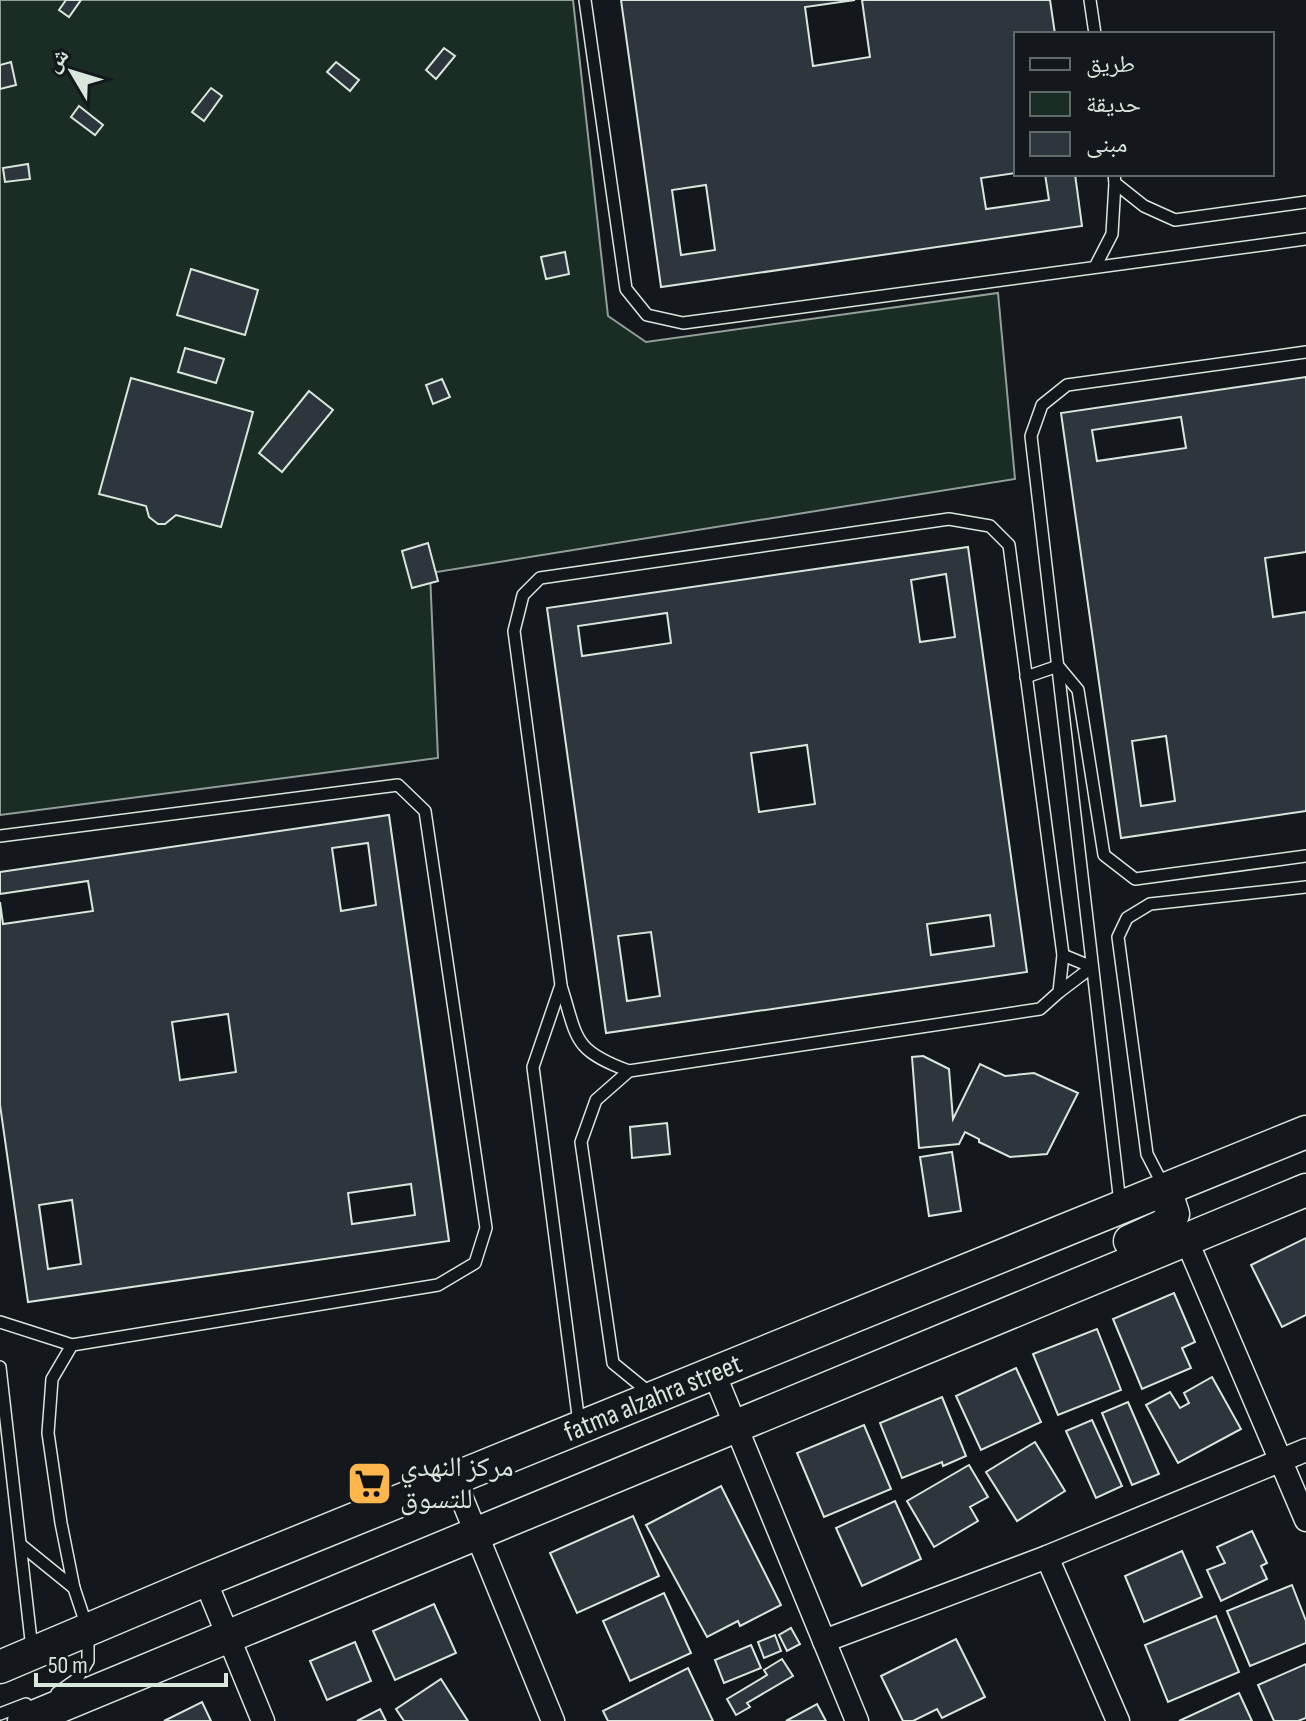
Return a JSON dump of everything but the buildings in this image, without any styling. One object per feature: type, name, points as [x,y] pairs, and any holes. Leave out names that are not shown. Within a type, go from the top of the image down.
[{"type":"street","name":"fatma alzahra street","points":[[0,1667],[205,1580],[1306,1132]]},
{"type":"street","points":[[1014,1311],[1098,1255],[1165,1225],[1173,1214],[1165,1189]]},
{"type":"street","points":[[30,1711],[229,1636],[1306,1190]]},
{"type":"street","points":[[1186,1239],[1306,1520]]},
{"type":"street","points":[[714,1373],[857,1721]]},
{"type":"street","points":[[824,1641],[1047,1557],[1306,1450]]},
{"type":"street","points":[[454,1479],[553,1721]]},
{"type":"street","points":[[1047,1557],[1118,1721]]},
{"type":"street","points":[[205,1580],[263,1721]]},
{"type":"lane","points":[[585,0],[626,289],[647,315],[683,323],[1306,239]]},
{"type":"lane","points":[[1090,0],[1095,32]]},
{"type":"lane","points":[[1095,267],[1112,234],[1115,178]]},
{"type":"lane","points":[[1115,178],[1144,206],[1175,220],[1306,202]]},
{"type":"lane","points":[[1120,1208],[1031,436],[1042,405],[1067,385],[1306,352]]},
{"type":"lane","points":[[1059,992],[1063,955],[1009,545],[990,526],[949,519],[540,578],[523,595],[514,631],[561,985],[580,1044],[600,1060],[629,1071],[1040,1009],[1092,967],[1063,955]]},
{"type":"lane","points":[[1026,677],[1058,666]]},
{"type":"lane","points":[[1058,666],[1078,690],[1104,855],[1135,879],[1306,856]]},
{"type":"lane","points":[[0,836],[398,785],[425,811],[486,1228],[475,1263],[438,1285],[72,1345],[0,1322]]},
{"type":"lane","points":[[1165,1189],[1147,1154],[1118,937],[1127,918],[1150,904],[1306,887]]},
{"type":"lane","points":[[561,985],[533,1067],[580,1427]]},
{"type":"lane","points":[[629,1071],[596,1100],[581,1142],[613,1363],[655,1397]]},
{"type":"lane","points":[[49,1696],[77,1679],[88,1661],[88,1630],[74,1588],[48,1433],[52,1379],[72,1345]]},
{"type":"lane","points":[[0,1367],[32,1653]]},
{"type":"lane","points":[[21,1545],[74,1588]]},
{"type":"lane","points":[[0,1714],[30,1711]]},
{"type":"green space","points":[[0,0],[573,0],[608,316],[646,342],[998,293],[1015,479],[430,573],[438,758],[0,815]]},
{"type":"place","name":"مركز النهدي للتسوق","points":[[369,1483]]}]
